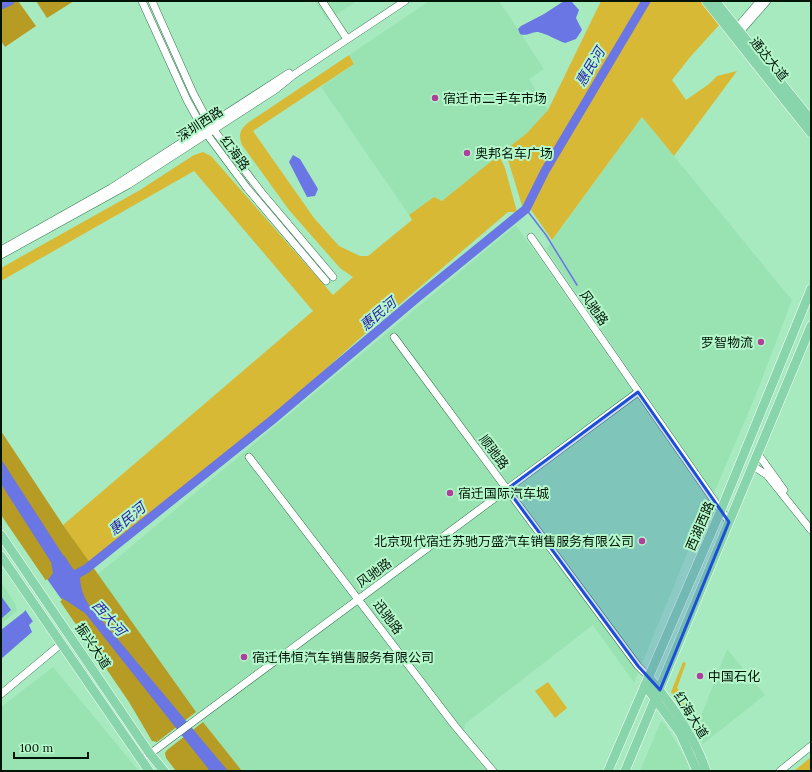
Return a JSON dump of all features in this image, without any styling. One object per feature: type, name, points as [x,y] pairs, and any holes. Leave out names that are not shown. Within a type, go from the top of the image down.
[{"type":"main road","name":"通达大道","points":[[706,1],[736,33],[811,120]]},
{"type":"main road","name":"通达大道","points":[[715,1],[736,33],[811,133]]},
{"type":"main road","name":"西湖西路","points":[[608,771],[721,510],[811,289]]},
{"type":"main road","name":"西湖西路","points":[[625,771],[811,326]]},
{"type":"main road","name":"振兴大道","points":[[1,535],[150,754],[164,771]]},
{"type":"main road","name":"振兴大道","points":[[1,556],[46,624],[148,771]]},
{"type":"main road","name":"红海大道","points":[[648,676],[680,733],[697,771]]},
{"type":"main road","name":"红海大道","points":[[645,685],[658,695],[687,729],[702,758],[706,771]]},
{"type":"street","name":"红海路","points":[[142,1],[187,100],[205,132],[247,188],[326,280]]},
{"type":"street","name":"红海路","points":[[152,1],[193,93],[212,127],[262,193],[333,277]]},
{"type":"street","points":[[322,1],[344,36]]},
{"type":"street","name":"深圳西路","points":[[1,255],[128,185],[344,36],[398,1]]},
{"type":"street","name":"深圳西路","points":[[212,127],[405,1]]},
{"type":"street","points":[[736,33],[760,1]]},
{"type":"street","points":[[736,33],[767,1]]},
{"type":"street","name":"深圳西路","points":[[1,250],[111,188],[205,132]]},
{"type":"street","name":"风驰路","points":[[531,237],[729,522]]},
{"type":"street","name":"顺驰路","points":[[394,337],[638,666],[648,676]]},
{"type":"street","name":"风驰路","points":[[140,761],[638,392]]},
{"type":"street","points":[[758,454],[811,522]]},
{"type":"street","name":"迅驰路","points":[[249,457],[455,726],[493,771]]},
{"type":"street","points":[[753,466],[766,475],[811,530]]},
{"type":"street","points":[[1,694],[61,644]]},
{"type":"street","points":[[780,771],[811,746]]},
{"type":"street","points":[[786,771],[811,750]]},
{"type":"highlighted area","points":[[638,392],[729,522],[660,690],[638,666],[507,489]]},
{"type":"shaded area","points":[[1,1],[18,1],[36,26],[5,47],[1,41]]},
{"type":"shaded area","points":[[36,1],[74,1],[47,18]]},
{"type":"shaded area","points":[[315,1],[357,1],[327,20]]},
{"type":"shaded area","name":"宿迁市二手车市场","points":[[429,1],[499,1],[544,69],[529,79],[548,110],[526,134],[442,201],[434,197],[409,215],[321,87],[354,64],[349,55]]},
{"type":"shaded area","points":[[601,1],[642,1],[523,209],[505,150],[526,134],[548,110]]},
{"type":"shaded area","points":[[649,1],[703,1],[721,23],[691,56],[672,80],[686,100],[709,84],[717,76],[737,71],[674,156],[642,117],[552,240],[529,207],[550,167]]},
{"type":"shaded area","points":[[349,55],[354,64],[253,131],[314,218],[339,246],[360,256],[368,256],[412,220],[409,215],[434,197],[442,201],[499,155],[505,168],[517,212],[508,212],[359,339],[289,402],[89,563],[63,525],[313,311],[194,171],[1,281],[1,268],[140,190],[194,155],[203,152],[211,156],[333,295],[353,277],[340,268],[289,210],[242,145],[240,135],[242,129],[249,122]]},
{"type":"shaded area","points":[[642,117],[792,300],[755,397],[714,493],[546,249]]},
{"type":"shaded area","name":"宿迁国际汽车城","points":[[516,225],[709,500],[634,683],[593,625],[465,724],[463,742],[486,771],[242,771],[91,580]]},
{"type":"shaded area","points":[[1,431],[63,525],[196,712],[157,742],[152,741],[129,702],[1,515]]},
{"type":"shaded area","points":[[1,582],[16,605],[17,611],[1,624]]},
{"type":"shaded area","points":[[727,649],[765,695],[703,744],[696,729]]},
{"type":"shaded area","points":[[683,662],[686,663],[677,688],[687,699],[687,717],[671,692]]},
{"type":"shaded area","points":[[53,667],[139,771],[1,771],[1,707]]},
{"type":"shaded area","points":[[548,682],[567,708],[555,718],[535,691]]},
{"type":"shaded area","points":[[661,721],[665,724],[685,757],[690,771],[640,771]]},
{"type":"shaded area","points":[[203,722],[242,771],[176,771],[166,758],[165,753]]},
{"type":"shaded area","points":[[811,757],[811,771],[794,771]]},
{"type":"water","points":[[564,1],[571,1],[579,10],[576,18],[582,30],[576,39],[565,43],[538,32],[525,35],[520,34],[518,29],[521,26]]},
{"type":"water","points":[[293,155],[300,159],[318,189],[315,196],[307,197],[289,162]]},
{"type":"water","points":[[1,459],[72,568],[74,570],[86,569],[80,578],[82,590],[92,609],[228,771],[210,771],[85,613],[62,598],[29,625],[32,632],[1,659],[1,630],[24,612],[53,573],[51,562],[1,484]]},
{"type":"water","points":[[1,596],[11,610],[1,619]]},
{"type":"pier","points":[[47,579],[62,600],[34,623],[24,608]]},
{"type":"waterway","points":[[1,5],[10,1]]},
{"type":"waterway","name":"惠民河","points":[[75,575],[86,569],[271,421],[418,297],[526,209],[545,171],[646,1]]},
{"type":"waterway","points":[[526,209],[546,235],[577,285]]},
{"type":"place","name":"宿迁市二手车市场","points":[[435,98]]},
{"type":"place","name":"奥邦名车广场","points":[[467,153]]},
{"type":"place","name":"罗智物流","points":[[761,342]]},
{"type":"place","name":"宿迁国际汽车城","points":[[450,493]]},
{"type":"place","name":"北京现代宿迁苏驰万盛汽车销售服务有限公司","points":[[642,541]]},
{"type":"place","name":"宿迁伟恒汽车销售服务有限公司","points":[[244,657]]},
{"type":"place","name":"中国石化","points":[[700,676]]},
{"type":"water label","name":"西大河","points":[[109,618]]}]
